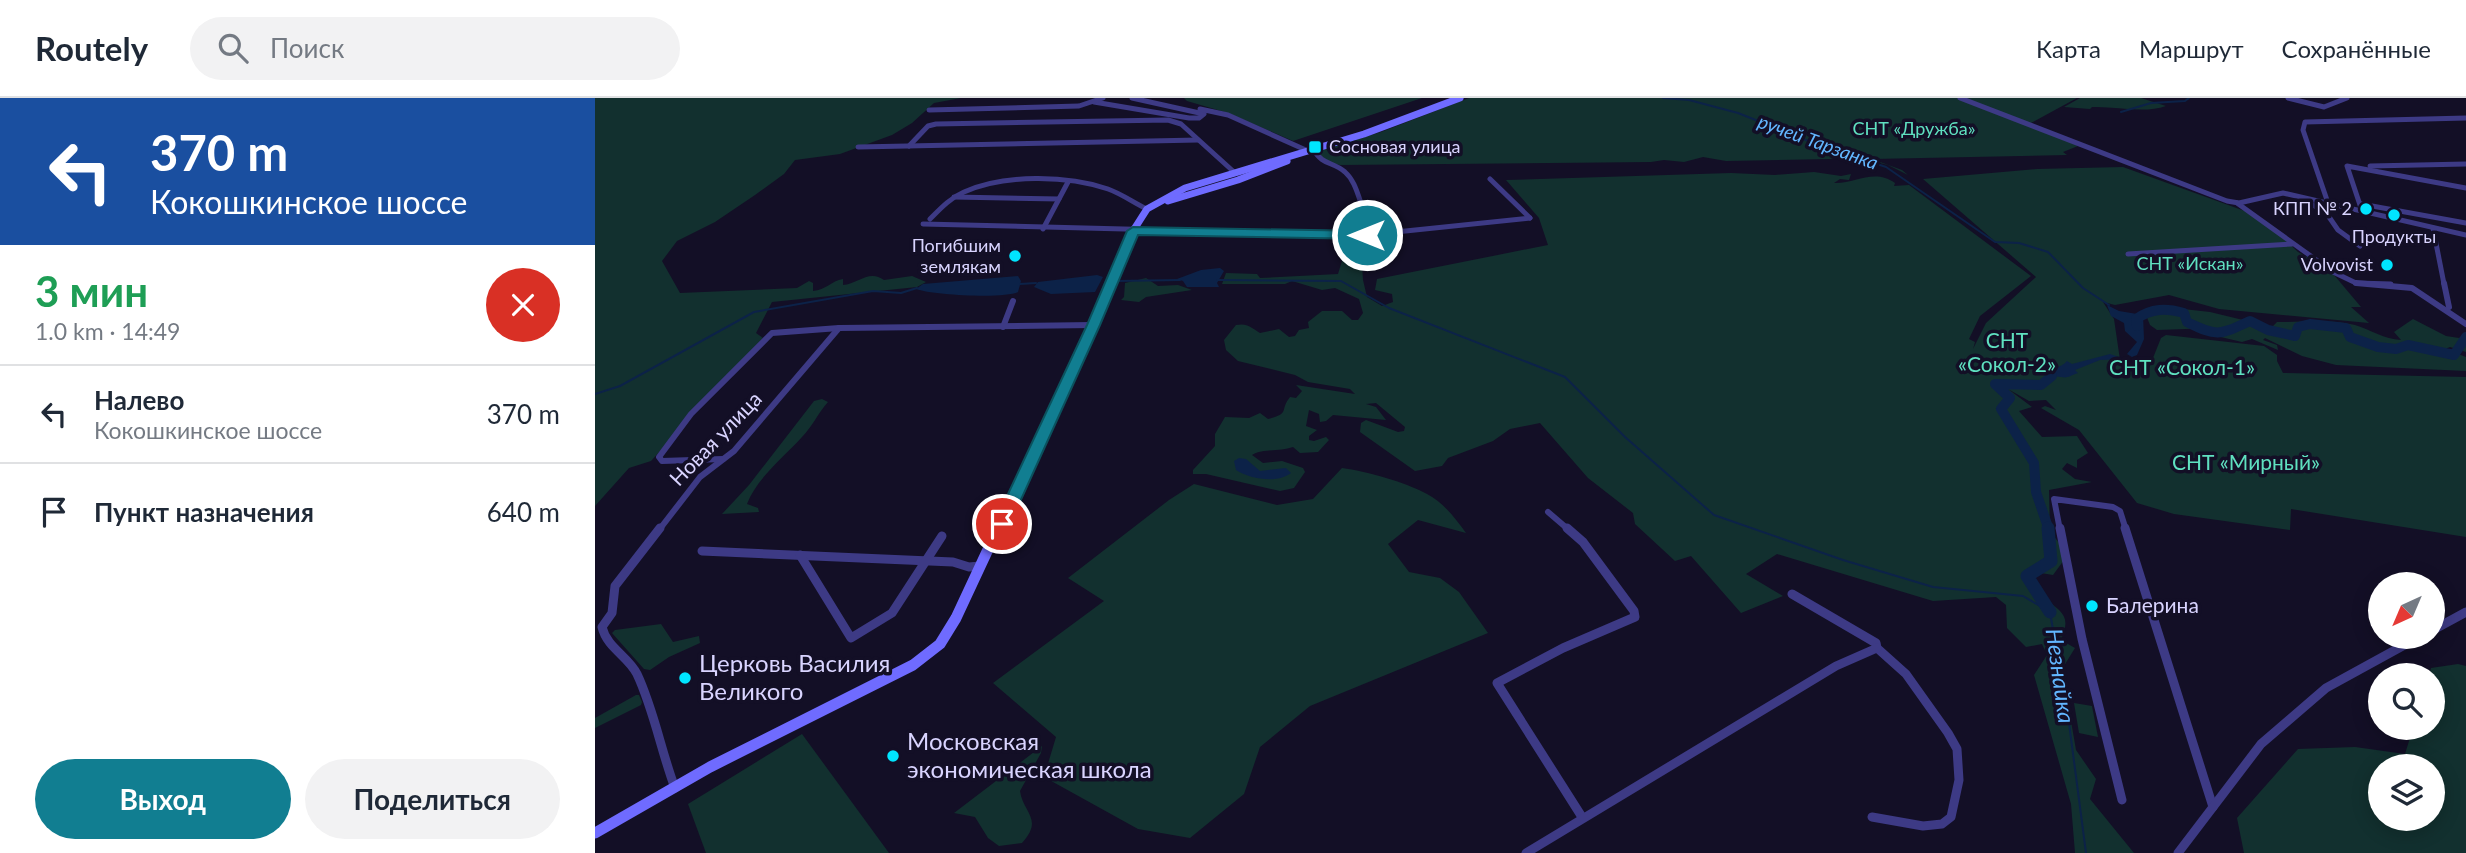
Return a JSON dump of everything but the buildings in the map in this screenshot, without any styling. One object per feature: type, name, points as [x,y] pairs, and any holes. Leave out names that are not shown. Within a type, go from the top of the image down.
[{"type":"main road","points":[[595,833],[899,673],[932,652],[950,629],[981,566],[1093,325],[1133,231],[1147,209],[1175,192],[1299,154],[1460,98]]},
{"type":"main road","points":[[1154,204],[1233,182],[1299,154]]},
{"type":"main road","points":[[595,839],[675,790]]},
{"type":"street","points":[[929,110],[1079,106],[1103,98]]},
{"type":"street","points":[[1094,102],[1189,118],[1199,118],[1204,114],[1132,98]]},
{"type":"street","points":[[1148,98],[1225,114],[1311,150],[1320,161],[1342,167],[1355,185],[1361,203],[1353,208],[1367,235]]},
{"type":"street","points":[[1960,98],[2033,124],[2136,169],[2237,203],[2265,220],[2290,244],[2351,281],[2414,288],[2454,319],[2466,324]]},
{"type":"street","points":[[2288,98],[2324,107],[2347,98]]},
{"type":"street","points":[[2328,203],[2303,130],[2305,122],[2466,118]]},
{"type":"street","points":[[909,146],[928,126],[936,124],[1168,120],[1181,124],[1234,172]]},
{"type":"street","points":[[858,147],[1198,140]]},
{"type":"street","points":[[2363,168],[2466,164]]},
{"type":"street","points":[[2361,208],[2346,166],[2466,188]]},
{"type":"street","points":[[1224,175],[1222,180],[1233,182]]},
{"type":"street","points":[[923,224],[1367,235],[1530,218],[1490,179]]},
{"type":"street","points":[[1210,180],[1219,181],[1218,186]]},
{"type":"street","points":[[1042,229],[1068,182]]},
{"type":"street","points":[[930,219],[953,197],[983,184],[1068,182],[1105,188],[1147,209]]},
{"type":"street","points":[[2237,203],[2279,192],[2328,203],[2466,223]]},
{"type":"street","points":[[953,197],[1059,199]]},
{"type":"street","points":[[2302,197],[2323,211],[2338,230],[2360,246]]},
{"type":"street","points":[[2361,208],[2433,229],[2466,235]]},
{"type":"street","points":[[2433,229],[2449,307]]},
{"type":"street","points":[[2127,254],[2290,244]]},
{"type":"street","points":[[1003,327],[1013,301]]},
{"type":"street","points":[[724,459],[662,461],[659,457],[691,414],[772,333],[839,328],[1093,325]]},
{"type":"street","name":"Новая улица","points":[[675,790],[642,685],[633,666],[607,643],[602,627],[612,613],[615,586],[700,477],[724,459],[839,328]]},
{"type":"street","points":[[2122,800],[2082,639],[2054,499],[2113,507],[2120,512],[2213,807]]},
{"type":"street","points":[[1548,512],[1583,542],[1634,611],[1635,617],[1563,648],[1497,683],[1582,817]]},
{"type":"street","points":[[800,555],[851,638],[892,612],[942,536]]},
{"type":"street","points":[[702,551],[953,562],[969,567],[981,566]]},
{"type":"street","points":[[1792,594],[1877,643],[1877,648],[1906,674],[1957,749],[1959,780],[1951,817],[1942,824],[1923,826],[1872,817]]},
{"type":"street","points":[[2445,625],[2462,619],[2466,612]]},
{"type":"street","points":[[1526,853],[1836,666],[1877,648]]},
{"type":"street","points":[[2178,853],[2261,744],[2318,694],[2394,649]]},
{"type":"green space","points":[[595,98],[961,98],[934,103],[912,123],[892,135],[840,154],[795,160],[784,174],[755,195],[715,222],[677,241],[662,261],[680,293],[797,288],[809,281],[813,283],[813,291],[843,279],[843,285],[868,276],[884,280],[912,276],[926,282],[917,287],[772,302],[756,333],[763,338],[651,461],[629,468],[595,506]]},
{"type":"green space","points":[[1184,98],[1422,98],[1293,141],[1228,113]]},
{"type":"green space","name":"СНТ «Дружба»","points":[[1469,98],[2077,98],[2029,124],[2078,146],[2063,152],[2067,155],[1872,159],[1902,170],[1908,175],[1888,165],[1849,155],[1858,161],[1845,156],[1830,159],[1726,161],[1703,157],[1684,162],[1664,160],[1340,165],[1320,160],[1319,152],[1322,150],[1381,132]]},
{"type":"green space","points":[[2080,98],[2141,98],[2166,106],[2139,110],[2064,107]]},
{"type":"green space","points":[[2123,167],[2253,214],[2271,226],[2298,252],[2329,269],[2361,307],[2351,307],[2369,323],[2219,309],[2169,295],[2115,305],[2103,302],[2114,319],[2120,360],[2129,360],[2121,363],[2122,368],[2149,368],[2161,338],[2166,335],[2264,346],[2277,355],[2283,373],[2466,377],[2466,537],[2291,509],[2290,530],[2174,514],[2137,503],[2079,430],[2041,408],[2045,406],[2056,410],[2046,400],[2029,401],[2008,389],[2032,407],[2019,411],[2042,437],[2077,436],[2088,453],[2077,460],[2077,468],[2067,463],[2062,469],[2075,479],[2092,482],[2049,490],[2050,532],[2062,546],[2064,560],[2053,575],[2029,571],[2035,585],[2065,619],[2061,640],[2075,648],[2062,669],[2076,750],[2096,779],[2090,799],[2134,853],[2075,853],[2071,804],[2034,675],[2047,655],[2042,644],[2026,647],[2007,628],[2006,605],[1996,597],[1933,601],[1777,554],[1746,574],[1783,596],[1741,613],[1691,556],[1675,561],[1635,524],[1633,513],[1588,478],[1540,423],[1510,429],[1493,441],[1448,458],[1442,466],[1415,471],[1360,432],[1361,423],[1366,420],[1398,432],[1404,431],[1405,427],[1376,403],[1366,404],[1376,407],[1386,420],[1333,415],[1320,422],[1319,414],[1309,410],[1306,426],[1317,430],[1309,436],[1309,440],[1326,437],[1329,440],[1318,452],[1300,453],[1293,447],[1252,455],[1263,463],[1282,461],[1303,468],[1305,472],[1294,488],[1280,491],[1206,474],[1193,474],[1193,470],[1215,446],[1215,434],[1225,417],[1249,418],[1260,413],[1268,419],[1280,415],[1290,397],[1296,398],[1302,391],[1296,385],[1355,394],[1350,389],[1308,382],[1295,375],[1238,361],[1226,350],[1224,340],[1236,325],[1249,326],[1260,333],[1279,329],[1289,337],[1295,336],[1299,330],[1309,328],[1308,322],[1322,311],[1342,311],[1352,320],[1358,320],[1363,313],[1359,299],[1335,288],[1322,290],[1292,281],[1285,284],[1222,284],[1226,273],[1257,274],[1260,278],[1338,274],[1350,235],[1360,235],[1367,297],[1382,306],[1393,302],[1392,294],[1375,290],[1377,279],[1548,245],[1539,218],[1506,180],[1814,172],[1841,176],[1851,174],[1849,180],[1840,179],[1834,183],[1880,177],[1895,183],[1894,186],[1909,185],[2031,276],[1980,316],[1969,339],[1975,342],[1973,349],[1986,323],[2036,277],[1923,179],[2037,169]]},
{"type":"green space","points":[[1146,278],[1158,286],[1178,285],[1192,290],[1146,297],[1139,302],[1121,300],[1124,297],[1125,283]]},
{"type":"green space","points":[[2183,309],[2210,312],[2272,327],[2277,322],[2346,323],[2401,340],[2394,332],[2413,319],[2446,336],[2459,338],[2466,334],[2466,352],[2450,347],[2445,349],[2466,357],[2466,371],[2336,365],[2302,356],[2265,338],[2263,340],[2277,345],[2278,350],[2252,339],[2242,342],[2195,331],[2214,328],[2157,330],[2150,325],[2146,315],[2154,311]]},
{"type":"green space","points":[[822,399],[828,402],[809,429],[764,477],[751,495],[747,504],[758,508],[759,512],[722,514],[749,485],[814,401]]},
{"type":"green space","points":[[1342,468],[1374,474],[1408,485],[1433,497],[1449,511],[1466,533],[1418,520],[1388,544],[1409,572],[1440,578],[1459,592],[1488,633],[1310,706],[1260,747],[1244,794],[1190,838],[1138,829],[1044,777],[1056,737],[993,683],[1104,601],[1068,578],[1169,500],[1194,484],[1277,505],[1313,499]]},
{"type":"green space","points":[[661,624],[673,642],[699,636],[700,643],[669,657],[650,670],[644,669],[612,633],[615,630]]},
{"type":"green space","points":[[2445,666],[2466,666],[2466,853],[2244,853],[2237,818],[2298,749],[2355,747],[2405,754],[2409,740],[2445,740]]},
{"type":"green space","points":[[639,695],[641,705],[595,728],[595,718]]},
{"type":"green space","points":[[2074,703],[2092,706],[2098,737],[2079,733]]},
{"type":"green space","points":[[802,734],[889,853],[706,853],[688,804]]},
{"type":"green space","points":[[1042,746],[1041,753],[1020,791],[1032,822],[1022,843],[999,846],[988,838],[975,817],[954,813]]},
{"type":"water","points":[[1220,268],[1224,271],[1217,283],[1219,287],[1187,287],[1183,281],[1177,279],[1201,270]]},
{"type":"water","points":[[1097,275],[1103,277],[1095,292],[1051,294],[1034,287],[1038,282]]},
{"type":"water","points":[[1018,276],[1021,281],[1018,292],[1010,294],[968,295],[916,289],[923,284]]},
{"type":"water","points":[[2107,305],[2119,311],[2143,315],[2144,339],[2137,355],[2132,357],[2127,354],[2137,342],[2125,331],[2124,323],[2111,316]]},
{"type":"water","points":[[2110,354],[2125,359],[2100,360],[2075,370],[2078,373],[2055,376],[2042,386],[2039,384],[2054,372],[2039,372],[2058,367],[2067,361],[2072,364]]},
{"type":"water","points":[[1239,458],[1246,459],[1260,471],[1286,468],[1291,473],[1271,479],[1249,476],[1236,470],[1234,461]]},
{"type":"waterway","name":"ручей Тарзанка","points":[[1663,98],[1689,100],[1738,113],[1816,144],[1886,167],[1995,242],[2019,243],[2048,252],[2083,288],[2109,305]]},
{"type":"waterway","points":[[2121,112],[2151,103],[2185,101],[2189,98]]},
{"type":"waterway","points":[[1116,281],[1180,280]]},
{"type":"waterway","points":[[1217,280],[1341,281],[1389,308],[1565,377],[1625,437],[1714,515],[1843,560],[1933,587],[2023,596],[2050,612],[2069,723],[2086,853]]},
{"type":"waterway","points":[[1020,284],[1036,283]]},
{"type":"waterway","points":[[595,394],[620,386],[754,312],[873,291],[901,293],[917,288]]},
{"type":"waterway","name":"Незнайка","points":[[2137,326],[2136,319],[2142,315],[2171,310],[2184,313],[2187,322],[2212,332],[2232,329],[2250,321],[2268,330],[2295,336],[2298,327],[2310,324],[2346,328],[2350,337],[2378,347],[2396,349],[2408,345],[2454,355],[2466,337]]},
{"type":"waterway","name":"Незнайка","points":[[2049,530],[2036,492],[2034,463],[2001,409],[2010,398],[1995,384],[2041,385],[2052,376]]},
{"type":"waterway","name":"Незнайка","points":[[2048,528],[2051,561],[2027,576],[2050,612]]},
{"type":"place","name":"Сосновая улица","points":[[1315,147]]},
{"type":"place","name":"КПП № 2","points":[[2366,209]]},
{"type":"place","name":"Продукты","points":[[2394,215]]},
{"type":"place","name":"Погибшим землякам","points":[[1015,256]]},
{"type":"place","name":"Volvovist","points":[[2387,265]]},
{"type":"place","name":"Балерина","points":[[2092,606]]},
{"type":"place","name":"Церковь Василия Великого","points":[[685,678]]},
{"type":"place","name":"Московская экономическая школа","points":[[893,756]]},
{"type":"route","points":[[1002,524],[1133,231],[1367,235]]},
{"type":"park label","name":"СНТ «Искан»","points":[[2190,264]]},
{"type":"park label","name":"СНТ «Сокол-2»","points":[[2007,353]]},
{"type":"park label","name":"СНТ «Сокол-1»","points":[[2182,368]]},
{"type":"park label","name":"СНТ «Мирный»","points":[[2246,463]]}]
